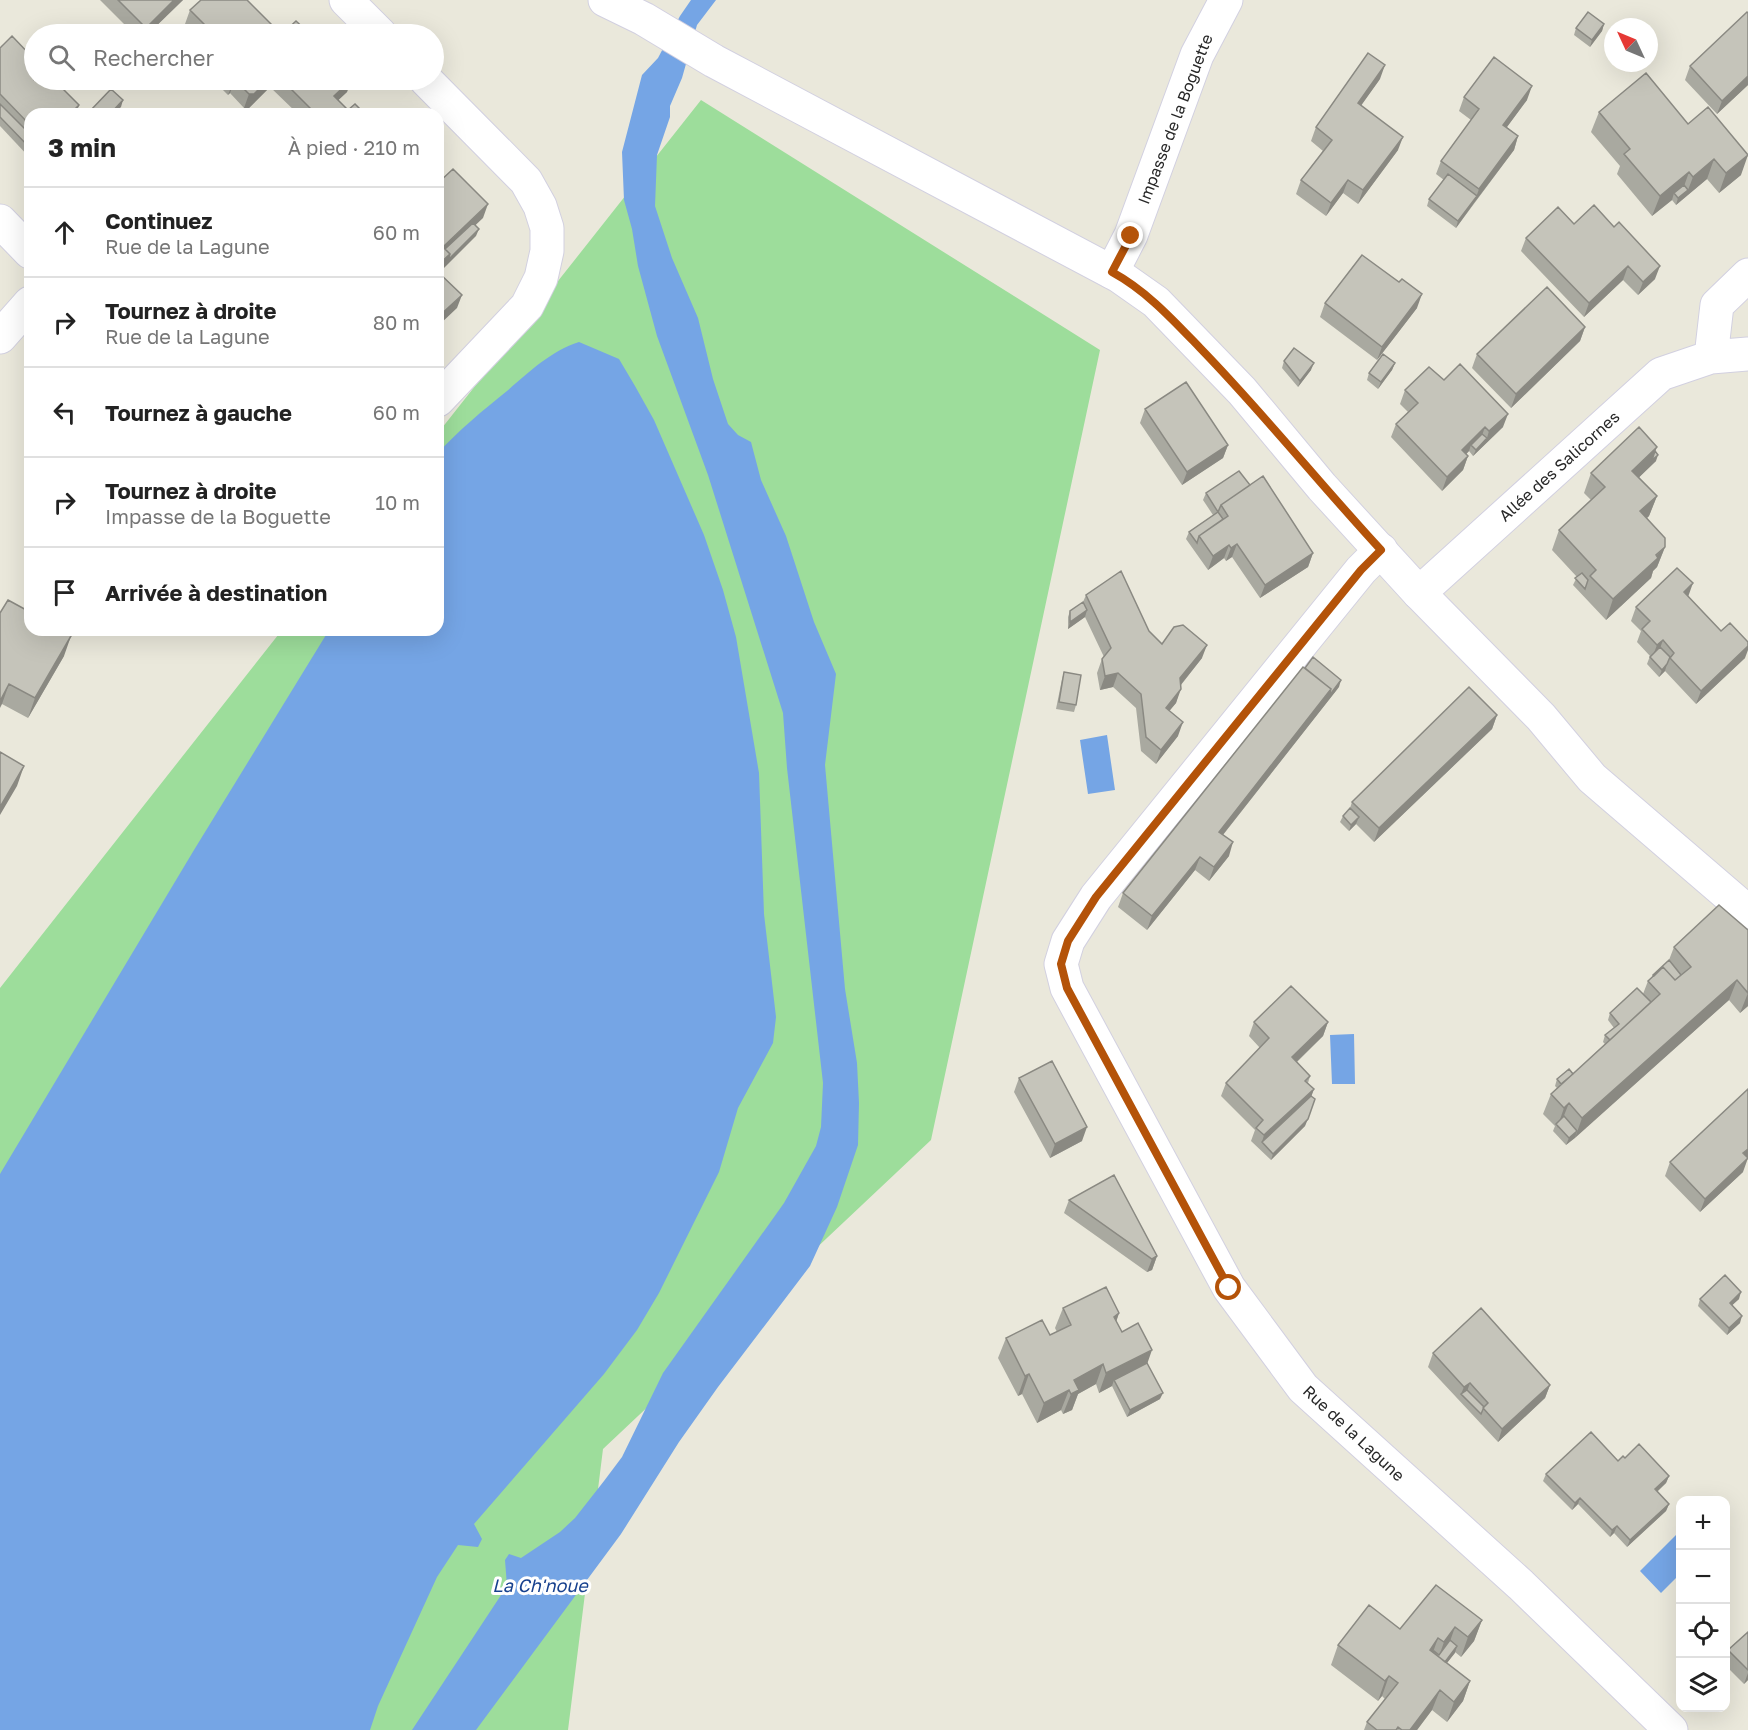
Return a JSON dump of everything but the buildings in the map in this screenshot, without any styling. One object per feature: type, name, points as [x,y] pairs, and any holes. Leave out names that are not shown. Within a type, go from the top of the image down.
[{"type":"street","points":[[346,0],[370,24]]},
{"type":"street","points":[[605,0],[644,19],[714,61],[1112,272],[1156,302],[1234,382],[1322,487],[1419,593],[1542,717],[1592,778],[1748,912]]},
{"type":"street","name":"Impasse de la Boguette","points":[[1112,272],[1131,236],[1197,55],[1226,0]]},
{"type":"street","points":[[436,90],[526,181],[540,206],[547,228],[547,252],[541,278],[527,306],[444,394]]},
{"type":"street","points":[[0,221],[24,246]]},
{"type":"street","points":[[1711,357],[1717,305],[1748,274]]},
{"type":"street","points":[[0,337],[24,310]]},
{"type":"street","name":"Allée des Salicornes","points":[[1419,593],[1661,374],[1711,357],[1748,354]]},
{"type":"street","name":"Rue de la Lagune","points":[[1381,550],[1361,570],[1096,897],[1068,941],[1061,964],[1067,988],[1229,1288],[1303,1388],[1521,1585],[1671,1730]]},
{"type":"green space","points":[[701,100],[1100,350],[931,1140],[603,1449],[568,1730],[0,1730],[0,988],[277,636],[444,636],[444,425]]},
{"type":"water","name":"La Ch'noue","points":[[691,0],[716,0],[697,25],[682,78],[670,106],[670,117],[657,155],[655,206],[672,258],[698,318],[713,379],[728,424],[738,435],[751,442],[761,480],[786,536],[814,622],[836,674],[825,765],[845,989],[857,1063],[858,1145],[837,1207],[810,1266],[718,1387],[679,1442],[621,1534],[476,1730],[412,1730],[507,1586],[505,1560],[509,1554],[521,1558],[560,1532],[575,1518],[622,1457],[663,1373],[784,1203],[816,1146],[821,1127],[823,1083],[787,768],[783,713],[708,475],[657,336],[638,266],[632,229],[624,200],[622,152],[642,75],[658,58]]},
{"type":"water","points":[[579,342],[619,359],[654,420],[704,535],[723,590],[736,637],[759,773],[764,914],[776,1017],[773,1043],[738,1108],[719,1172],[659,1293],[637,1330],[604,1374],[474,1524],[482,1539],[478,1547],[458,1545],[437,1577],[378,1706],[370,1730],[0,1730],[0,1174],[325,636],[444,636],[444,447],[532,370],[550,356]]},
{"type":"water","points":[[1107,735],[1115,790],[1088,794],[1080,740]]},
{"type":"water","points":[[1354,1034],[1355,1084],[1332,1084],[1330,1035]]},
{"type":"water","points":[[1676,1535],[1676,1578],[1661,1593],[1640,1571]]},
{"type":"route","points":[[1131,236],[1112,272],[1156,302],[1242,391],[1322,487],[1381,550],[1361,570],[1096,897],[1068,941],[1061,964],[1067,988],[1229,1288]]}]
